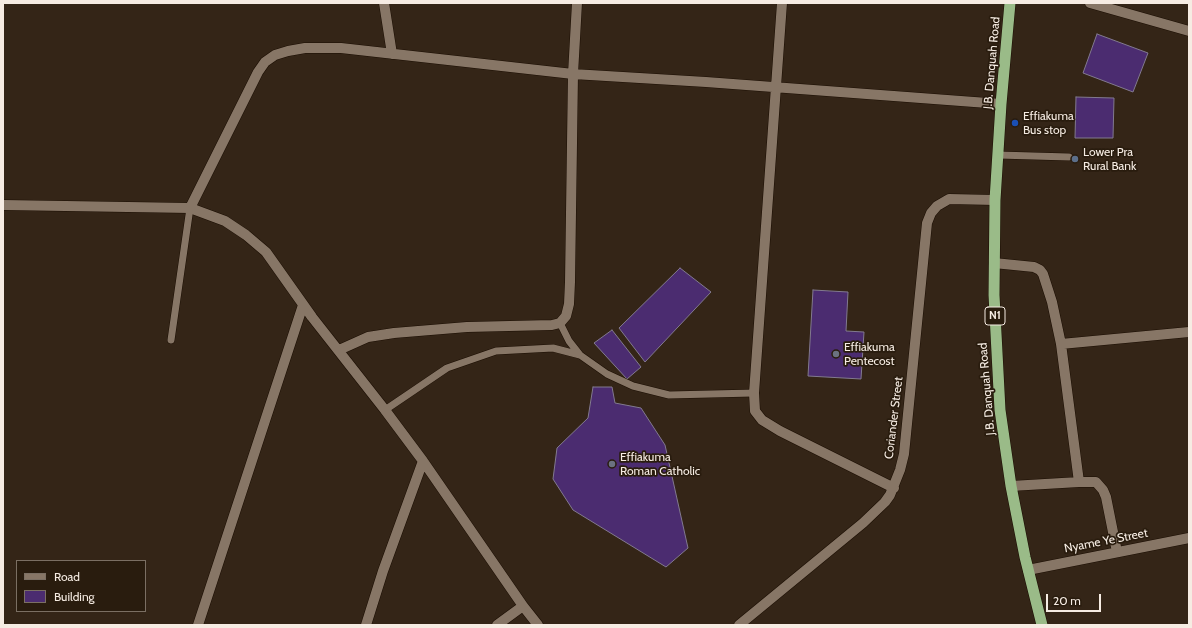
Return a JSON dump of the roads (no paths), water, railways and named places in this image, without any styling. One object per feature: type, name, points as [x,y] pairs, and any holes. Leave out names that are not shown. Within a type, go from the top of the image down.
[{"type":"highway","name":"J.B. Danquah Road","points":[[1010,3],[1001,104],[995,200],[994,295],[1000,410],[1012,486],[1028,570],[1042,625]]},
{"type":"street","points":[[384,3],[392,54]]},
{"type":"street","points":[[339,350],[368,337],[394,333],[467,327],[552,326],[560,323],[566,316],[570,282],[573,74],[577,3]]},
{"type":"street","points":[[782,3],[754,393],[755,411],[762,420],[894,488]]},
{"type":"street","points":[[1090,3],[1189,31]]},
{"type":"street","points":[[190,208],[258,72],[265,62],[275,55],[288,50],[305,48],[341,48],[573,74],[776,87],[1001,104]]},
{"type":"street","name":"Coriander Street","points":[[739,625],[752,621],[863,523],[885,502],[894,488],[904,454],[927,223],[931,213],[937,206],[949,199],[995,200]]},
{"type":"street","points":[[3,205],[190,208],[225,221],[256,243],[266,252],[303,304],[423,461],[523,606],[538,625]]},
{"type":"street","points":[[994,263],[1034,267],[1040,270],[1043,274],[1052,302],[1061,344],[1079,482]]},
{"type":"street","points":[[198,625],[303,304]]},
{"type":"street","points":[[1061,344],[1189,332]]},
{"type":"street","points":[[366,625],[383,571],[423,461]]},
{"type":"street","points":[[1012,486],[1096,482],[1103,490],[1106,497],[1117,552]]},
{"type":"street","name":"Nyame Ye Street","points":[[1028,570],[1189,538]]},
{"type":"street","points":[[497,625],[523,606]]},
{"type":"lane","points":[[998,155],[1069,156]]},
{"type":"lane","points":[[171,340],[190,208]]},
{"type":"lane","points":[[560,323],[569,341],[580,355],[607,374],[633,386],[669,395],[754,393]]},
{"type":"lane","points":[[385,410],[447,368],[496,352],[553,348],[580,355]]},
{"type":"place","name":"Effiakuma Bus stop","points":[[1015,123]]},
{"type":"place","name":"Lower Pra Rural Bank","points":[[1075,159]]},
{"type":"place","name":"Effiakuma Pentecost","points":[[836,354]]},
{"type":"place","name":"Effiakuma Roman Catholic","points":[[612,464]]}]
